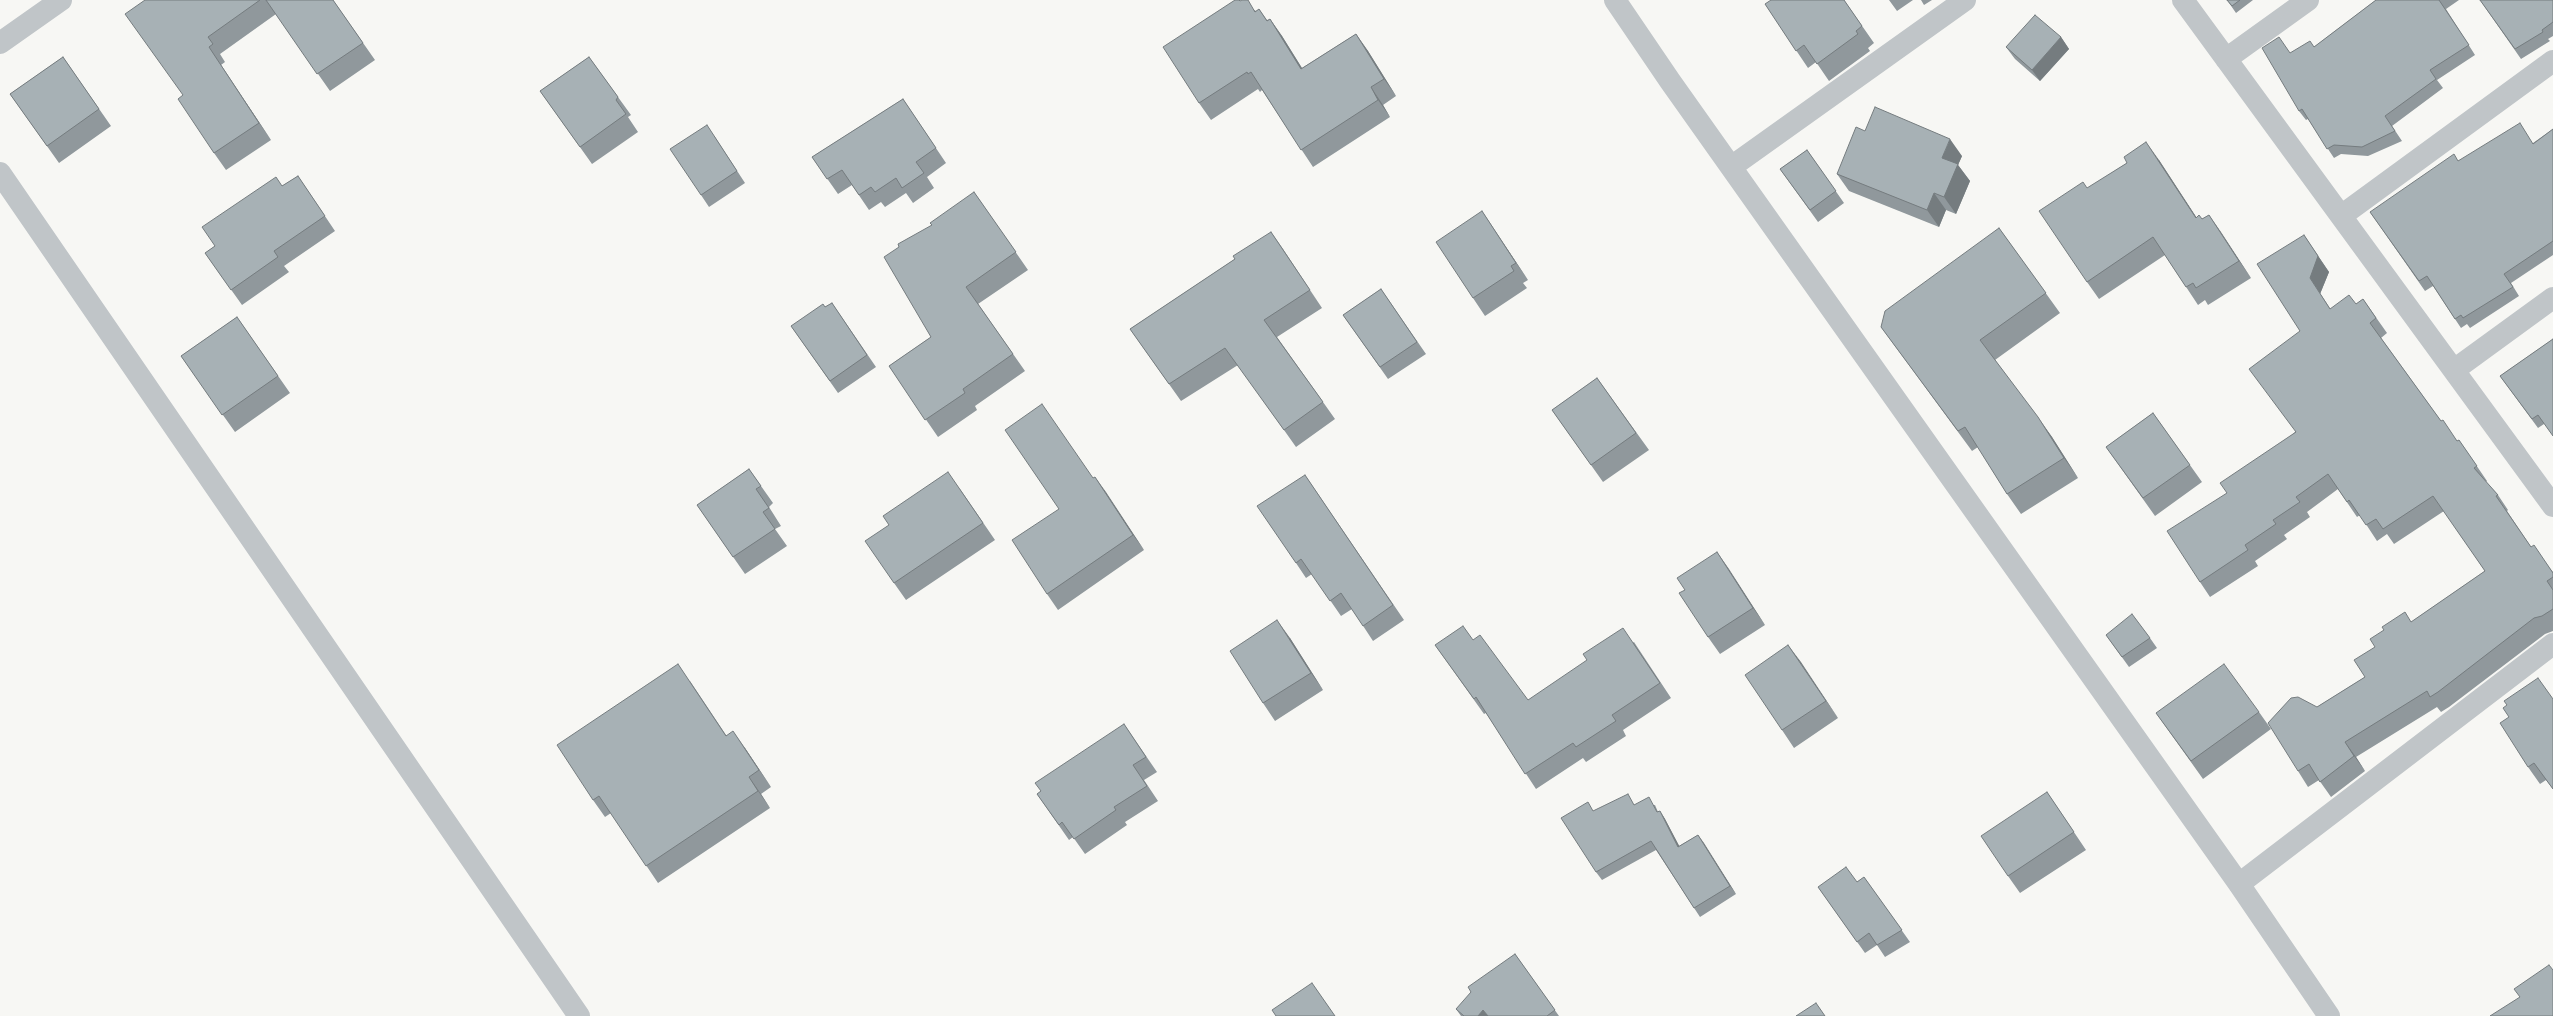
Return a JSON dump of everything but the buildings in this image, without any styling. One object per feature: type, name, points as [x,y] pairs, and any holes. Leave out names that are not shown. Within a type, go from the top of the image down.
[{"type":"street","points":[[0,43],[61,0]]},
{"type":"street","points":[[1615,0],[2329,1016]]},
{"type":"street","points":[[1731,167],[1965,0]]},
{"type":"street","points":[[2183,0],[2553,506]]},
{"type":"street","points":[[2226,59],[2308,0]]},
{"type":"street","points":[[2341,216],[2553,61]]},
{"type":"street","points":[[0,173],[579,1016]]},
{"type":"street","points":[[2454,370],[2553,298]]},
{"type":"street","points":[[2238,884],[2553,644]]}]
